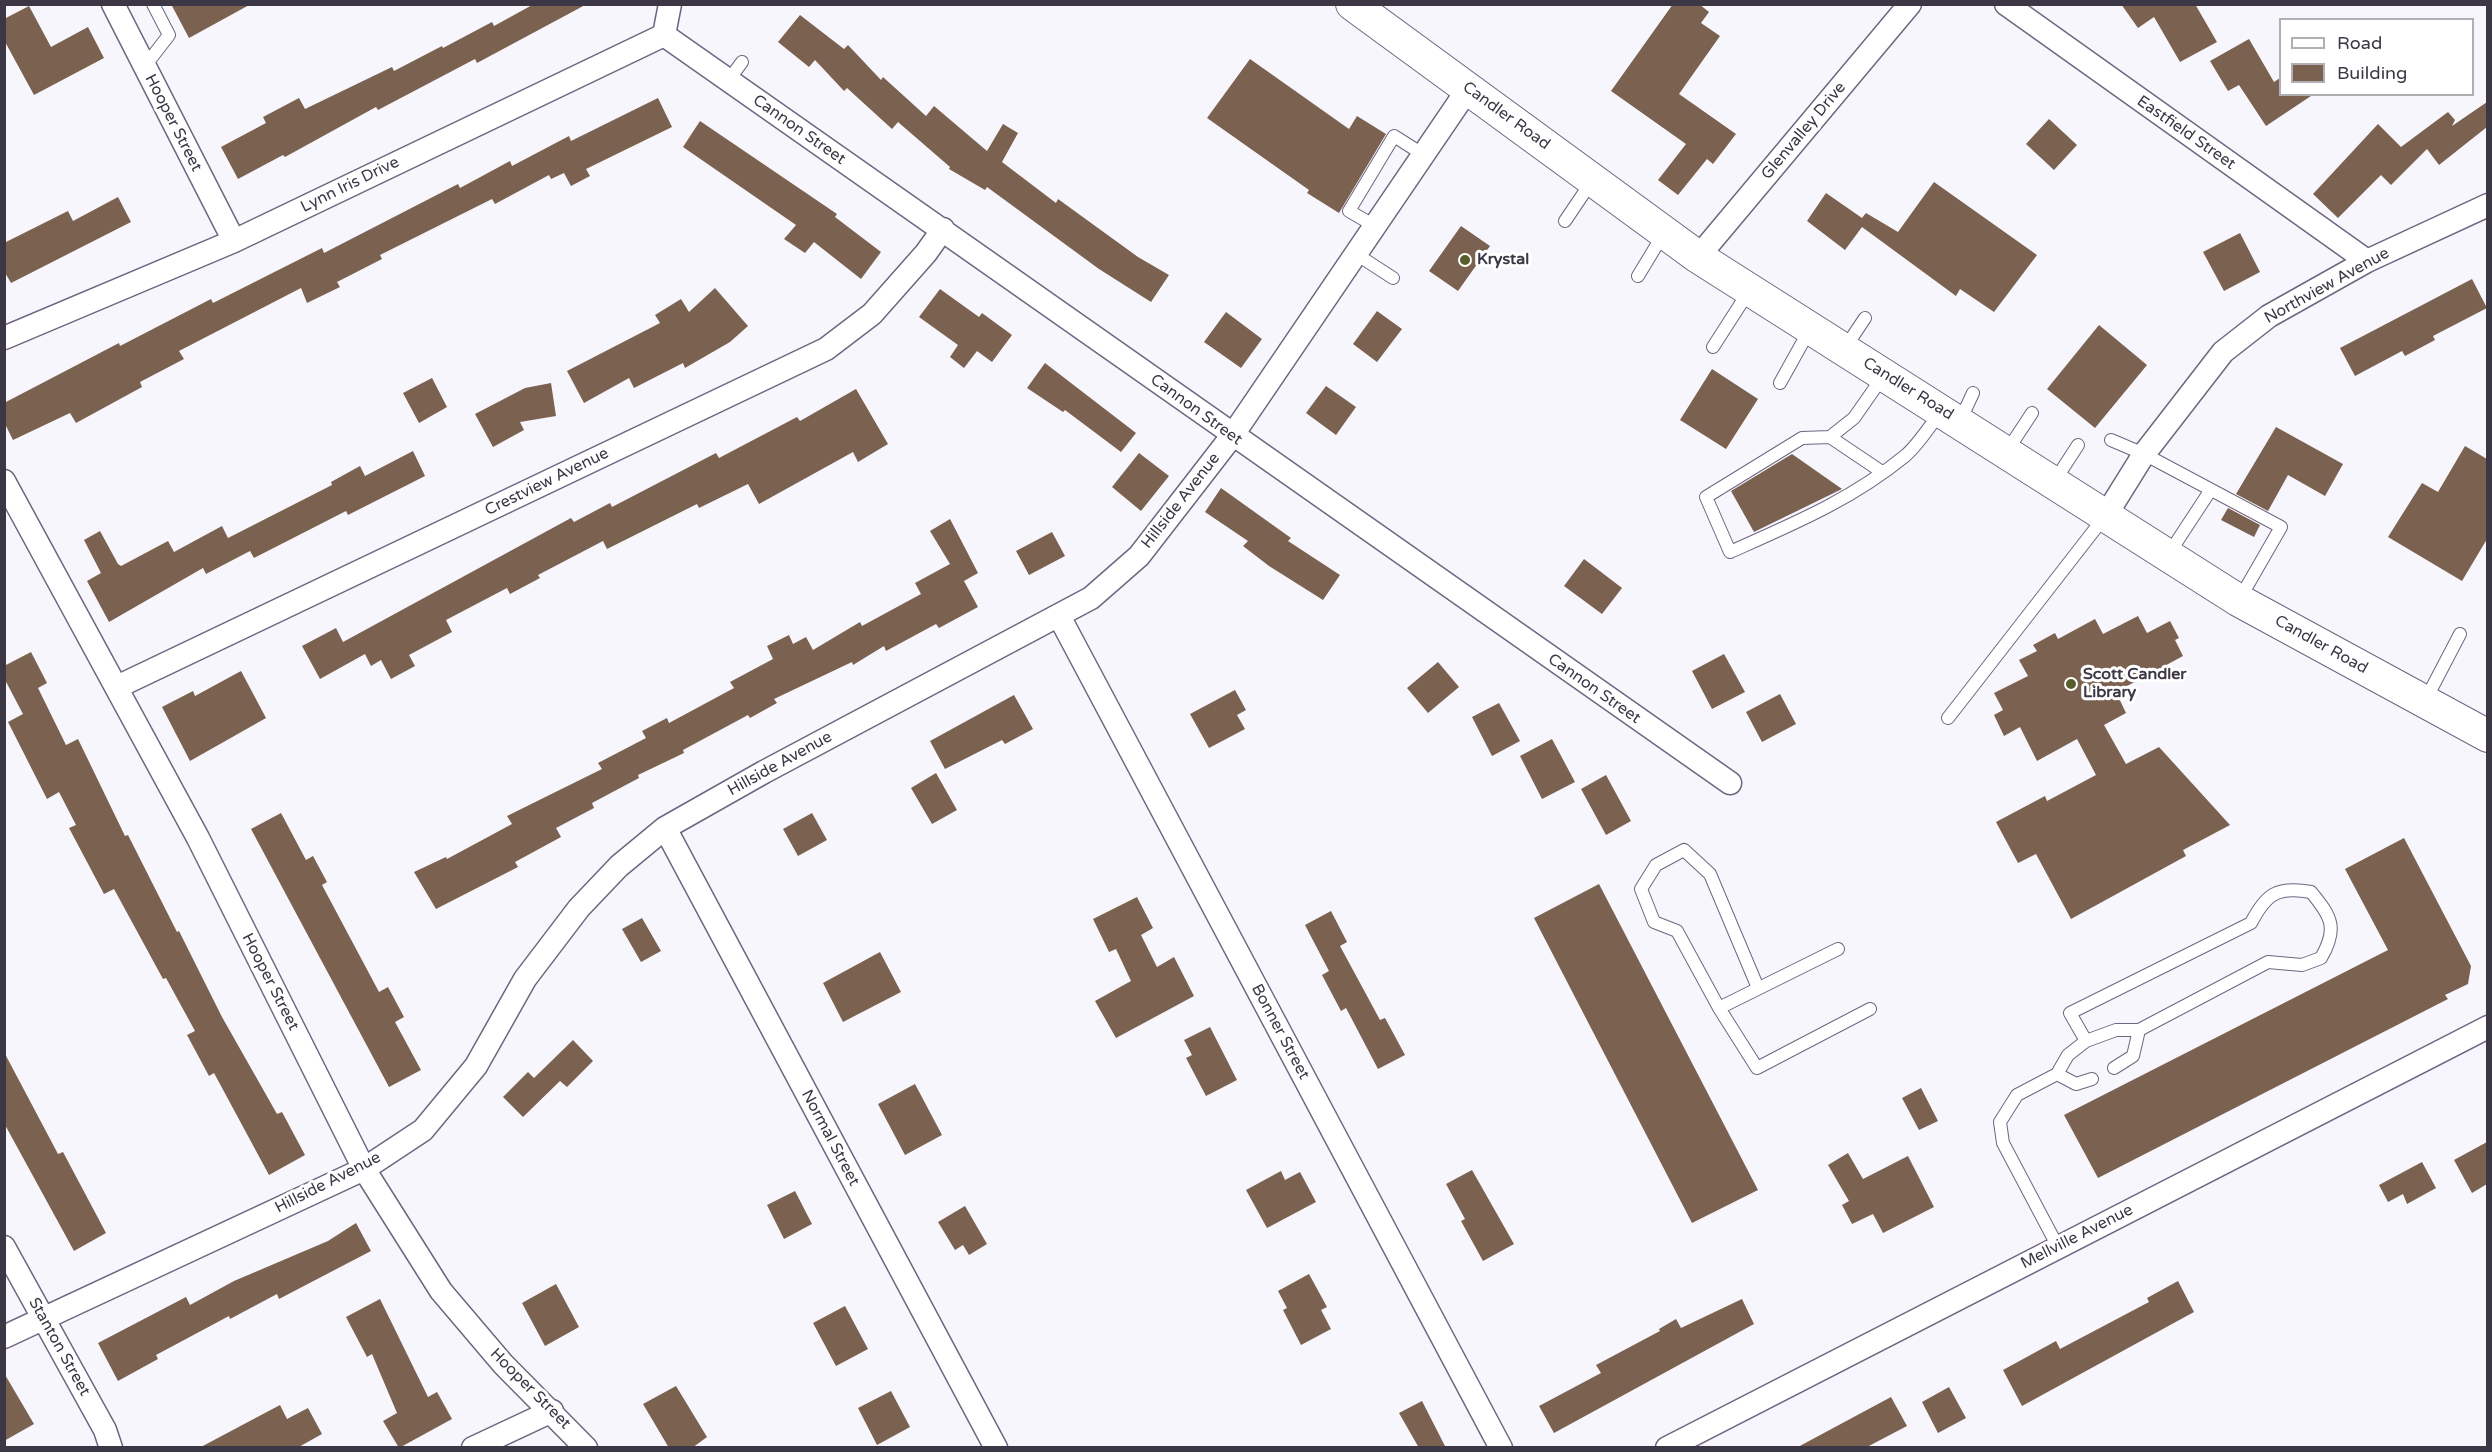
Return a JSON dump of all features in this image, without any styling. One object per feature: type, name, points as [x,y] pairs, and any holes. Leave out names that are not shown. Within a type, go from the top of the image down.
[{"type":"main road","name":"Candler Road","points":[[1355,5],[1698,257],[1749,290],[2238,600],[2487,736]]},
{"type":"street","name":"Hooper Street","points":[[113,4],[234,241]]},
{"type":"street","points":[[663,35],[670,4]]},
{"type":"street","name":"Glenvalley Drive","points":[[1698,257],[1910,4]]},
{"type":"street","name":"Eastfield Street","points":[[2006,4],[2367,261]]},
{"type":"street","name":"Cannon Street","points":[[663,35],[943,229],[1232,436],[1730,783]]},
{"type":"street","name":"Lynn Iris Drive","points":[[4,338],[234,241],[663,35]]},
{"type":"street","name":"Hillside Avenue","points":[[4,1336],[364,1169],[423,1130],[476,1066],[525,979],[579,908],[619,866],[665,828],[914,691],[1091,598],[1139,556],[1232,436],[1468,89]]},
{"type":"street","name":"Northview Avenue","points":[[2106,515],[2144,454],[2223,352],[2269,316],[2367,261],[2487,206]]},
{"type":"street","name":"Crestview Avenue","points":[[117,687],[826,349],[872,314],[926,253],[943,229]]},
{"type":"street","name":"Hooper Street","points":[[4,481],[198,838],[364,1169],[441,1291],[504,1364],[586,1448]]},
{"type":"street","name":"Bonner Street","points":[[1059,616],[1501,1448]]},
{"type":"street","name":"Normal Street","points":[[665,828],[996,1448]]},
{"type":"street","name":"Mellville Avenue","points":[[1667,1448],[2487,1027]]},
{"type":"street","name":"Stanton Street","points":[[4,1247],[105,1430],[111,1448]]},
{"type":"street","points":[[473,1448],[552,1411]]},
{"type":"lane","points":[[145,66],[169,34],[153,4]]},
{"type":"lane","points":[[728,81],[742,62]]},
{"type":"lane","points":[[1375,226],[1349,211],[1394,136],[1424,154]]},
{"type":"lane","points":[[1565,221],[1592,180]]},
{"type":"lane","points":[[1638,276],[1665,232]]},
{"type":"lane","points":[[1356,254],[1393,278]]},
{"type":"lane","points":[[1713,347],[1749,290]]},
{"type":"lane","points":[[1844,349],[1865,318]]},
{"type":"lane","points":[[1780,383],[1811,328]]},
{"type":"lane","points":[[1830,437],[1854,417],[1884,375]]},
{"type":"lane","points":[[1882,472],[1830,437],[1802,438],[1707,497],[1730,552],[1827,509],[1882,472],[1906,455],[1951,417],[1973,393]]},
{"type":"lane","points":[[2006,452],[2032,413]]},
{"type":"lane","points":[[2111,440],[2144,454],[2281,527],[2238,600]]},
{"type":"lane","points":[[2054,482],[2078,445]]},
{"type":"lane","points":[[2168,555],[2210,491]]},
{"type":"lane","points":[[1948,718],[2106,515]]},
{"type":"lane","points":[[2424,702],[2460,634]]},
{"type":"lane","points":[[1758,988],[1710,874],[1684,850],[1656,865],[1641,889],[1654,922],[1677,931],[1719,1008],[1757,1068],[1870,1009]]},
{"type":"lane","points":[[2058,1247],[2003,1143],[2000,1122],[2017,1095],[2056,1074],[2068,1055],[2086,1041],[2116,1030],[2139,1030],[2268,962],[2302,965],[2320,958],[2331,941],[2331,921],[2311,892],[2296,890],[2274,893],[2262,903],[2251,923],[2070,1013],[2086,1041]]},
{"type":"lane","points":[[1719,1008],[1838,949]]},
{"type":"lane","points":[[2114,1068],[2133,1056],[2139,1030]]},
{"type":"lane","points":[[2056,1074],[2076,1084],[2092,1079]]},
{"type":"building","points":[[171,4],[251,4],[189,38]]},
{"type":"building","points":[[534,4],[587,4],[477,63],[475,59],[378,110],[376,107],[285,157],[283,155],[238,179],[221,147],[266,123],[263,117],[299,98],[305,109],[392,67],[394,71],[492,22],[494,26]]},
{"type":"building","points":[[1673,4],[1699,4],[1709,12],[1701,23],[1720,36],[1679,94],[1736,134],[1713,164],[1707,159],[1678,195],[1658,180],[1686,144],[1611,91]]},
{"type":"building","points":[[2121,4],[2195,4],[2217,42],[2180,62],[2154,17],[2138,28]]},
{"type":"building","points":[[29,6],[51,47],[88,27],[104,58],[34,95],[4,40],[4,19]]},
{"type":"building","points":[[800,15],[844,49],[848,45],[881,80],[883,77],[926,116],[934,106],[987,151],[1003,124],[1018,133],[1002,162],[1056,203],[1058,199],[1138,257],[1169,275],[1151,302],[1099,269],[987,187],[985,190],[949,169],[950,167],[898,122],[892,129],[847,88],[844,91],[815,60],[809,67],[778,42]]},
{"type":"building","points":[[2249,39],[2274,82],[2279,79],[2279,96],[2311,96],[2266,126],[2239,85],[2228,91],[2210,61]]},
{"type":"building","points":[[1250,59],[1349,129],[1357,116],[1386,134],[1339,213],[1307,193],[1309,190],[1207,118]]},
{"type":"building","points":[[658,98],[672,127],[586,169],[590,176],[571,186],[564,173],[551,179],[549,175],[495,204],[492,199],[380,255],[382,259],[337,282],[340,287],[307,303],[301,288],[179,351],[184,359],[140,382],[142,387],[76,423],[70,413],[13,440],[4,422],[4,403],[119,343],[120,346],[211,299],[213,303],[322,248],[324,253],[458,184],[460,188],[510,161],[512,166],[569,136],[571,141]]},
{"type":"building","points":[[2487,102],[2487,127],[2439,165],[2427,149],[2391,185],[2381,175],[2338,218],[2313,194],[2378,124],[2401,147],[2448,112],[2455,120],[2452,126]]},
{"type":"building","points":[[2049,119],[2077,145],[2054,170],[2026,144]]},
{"type":"building","points":[[700,121],[837,214],[835,217],[881,252],[861,279],[814,242],[805,253],[784,239],[796,225],[683,147]]},
{"type":"building","points":[[1934,182],[2037,255],[1994,312],[1960,289],[1956,296],[1862,227],[1845,250],[1807,221],[1826,193],[1862,218],[1866,213],[1898,232]]},
{"type":"building","points":[[118,197],[131,222],[11,283],[4,271],[4,243],[68,211],[73,221]]},
{"type":"building","points":[[1461,226],[1490,246],[1458,291],[1429,271]]},
{"type":"building","points":[[2240,233],[2260,272],[2224,291],[2203,252]]},
{"type":"building","points":[[2472,279],[2487,308],[2433,336],[2435,340],[2405,356],[2402,351],[2355,376],[2340,348]]},
{"type":"building","points":[[715,288],[748,326],[730,342],[685,368],[683,363],[634,388],[629,378],[584,403],[567,371],[660,323],[655,315],[681,299],[689,312]]},
{"type":"building","points":[[940,289],[979,317],[982,313],[1012,335],[992,362],[977,351],[964,368],[950,357],[958,345],[919,317]]},
{"type":"building","points":[[1377,311],[1402,329],[1377,362],[1353,344]]},
{"type":"building","points":[[1226,312],[1262,339],[1241,368],[1204,342]]},
{"type":"building","points":[[2099,325],[2147,365],[2095,428],[2047,389]]},
{"type":"building","points":[[1045,363],[1136,433],[1121,452],[1065,410],[1063,412],[1027,388]]},
{"type":"building","points":[[1712,369],[1758,399],[1726,449],[1680,420]]},
{"type":"building","points":[[432,378],[447,407],[419,423],[403,393]]},
{"type":"building","points":[[551,383],[556,416],[520,422],[524,430],[493,447],[475,414],[525,388]]},
{"type":"building","points":[[1326,386],[1356,407],[1336,435],[1306,413]]},
{"type":"building","points":[[856,389],[888,444],[858,462],[853,452],[759,504],[748,484],[699,508],[697,504],[607,549],[603,541],[538,575],[540,578],[510,594],[507,588],[446,620],[452,632],[409,655],[415,666],[391,679],[381,660],[371,666],[365,654],[320,679],[302,646],[336,628],[343,642],[571,518],[574,522],[610,503],[612,507],[716,453],[719,458],[797,417],[800,421]]},
{"type":"building","points":[[2276,427],[2343,464],[2325,496],[2288,475],[2268,511],[2236,494]]},
{"type":"building","points":[[2465,446],[2487,459],[2487,539],[2462,581],[2388,537],[2422,483],[2438,492]]},
{"type":"building","points":[[413,451],[425,476],[348,515],[346,511],[254,558],[250,551],[206,574],[203,568],[109,622],[87,581],[101,573],[84,540],[100,531],[121,566],[168,541],[174,552],[222,526],[228,538],[332,485],[331,482],[360,466],[365,476]]},
{"type":"building","points":[[1139,453],[1169,476],[1141,511],[1112,487]]},
{"type":"building","points":[[1792,454],[1842,489],[1754,532],[1731,491]]},
{"type":"building","points":[[1221,488],[1291,538],[1288,541],[1340,575],[1323,600],[1269,566],[1243,546],[1248,541],[1205,512]]},
{"type":"building","points":[[2228,508],[2260,525],[2254,537],[2221,520]]},
{"type":"building","points":[[950,519],[978,573],[964,581],[978,607],[939,628],[936,624],[886,651],[884,646],[853,665],[852,662],[774,699],[777,703],[750,718],[748,715],[683,750],[684,753],[638,775],[639,778],[592,803],[594,808],[556,828],[561,837],[515,862],[518,867],[436,909],[414,872],[446,857],[447,859],[512,824],[507,816],[602,769],[598,763],[646,738],[642,731],[667,718],[669,723],[734,688],[730,682],[773,659],[767,646],[789,635],[793,644],[806,637],[813,650],[860,622],[862,626],[921,594],[915,583],[950,564],[930,531]]},
{"type":"building","points":[[1052,532],[1065,556],[1029,575],[1016,551]]},
{"type":"building","points":[[1584,559],[1622,588],[1602,614],[1564,586]]},
{"type":"building","points":[[2138,616],[2147,633],[2170,621],[2179,638],[2175,640],[2183,656],[2116,692],[2126,713],[2104,725],[2126,764],[2159,747],[2230,825],[2183,850],[2186,856],[2071,919],[2036,854],[2018,863],[1996,822],[2045,796],[2047,801],[2096,775],[2077,739],[2037,761],[2020,727],[2004,736],[1994,715],[2003,710],[1994,693],[2028,676],[2019,660],[2037,651],[2033,645],[2055,633],[2058,639],[2095,619],[2103,634]]},
{"type":"building","points":[[31,652],[47,683],[38,688],[66,745],[78,739],[125,836],[128,835],[222,1017],[277,1114],[282,1112],[305,1155],[269,1175],[214,1073],[209,1076],[187,1035],[195,1031],[166,978],[163,979],[114,889],[104,894],[69,828],[76,825],[59,792],[47,799],[8,722],[23,714],[4,678],[4,666]]},
{"type":"building","points":[[1724,654],[1745,692],[1712,709],[1692,671]]},
{"type":"building","points":[[1438,662],[1459,687],[1428,713],[1407,688]]},
{"type":"building","points":[[241,671],[266,718],[190,761],[162,707],[193,691],[195,696]]},
{"type":"building","points":[[1235,690],[1246,710],[1237,715],[1245,729],[1209,748],[1190,714]]},
{"type":"building","points":[[1780,694],[1796,724],[1762,742],[1746,712]]},
{"type":"building","points":[[1014,695],[1033,729],[1005,744],[1002,740],[945,769],[930,741]]},
{"type":"building","points":[[1499,703],[1520,741],[1492,756],[1472,717]]},
{"type":"building","points":[[1552,739],[1575,782],[1542,799],[1520,756]]},
{"type":"building","points":[[936,773],[957,810],[932,824],[911,788]]},
{"type":"building","points":[[1606,775],[1631,821],[1606,835],[1581,789]]},
{"type":"building","points":[[281,813],[306,860],[313,856],[327,882],[322,885],[379,992],[388,987],[404,1017],[395,1022],[421,1070],[389,1087],[251,829]]},
{"type":"building","points":[[812,813],[827,840],[798,856],[783,829]]},
{"type":"building","points":[[2404,838],[2471,966],[2468,984],[2445,995],[2448,999],[2098,1178],[2064,1115],[2388,950],[2345,869]]},
{"type":"building","points":[[1599,884],[1758,1190],[1692,1223],[1534,918]]},
{"type":"building","points":[[1137,897],[1153,928],[1141,935],[1157,967],[1174,957],[1194,996],[1116,1038],[1095,1001],[1131,981],[1116,949],[1109,952],[1093,919]]},
{"type":"building","points":[[1331,911],[1347,942],[1340,946],[1380,1020],[1385,1018],[1405,1055],[1378,1069],[1346,1008],[1341,1011],[1322,975],[1329,971],[1305,925]]},
{"type":"building","points":[[642,918],[661,951],[641,962],[622,929]]},
{"type":"building","points":[[880,952],[901,992],[843,1022],[823,983]]},
{"type":"building","points":[[1210,1027],[1237,1080],[1206,1096],[1186,1058],[1192,1055],[1184,1040]]},
{"type":"building","points":[[573,1040],[593,1061],[567,1087],[560,1081],[523,1117],[503,1097],[528,1072],[534,1078]]},
{"type":"building","points":[[4,1052],[58,1154],[63,1152],[106,1233],[74,1251],[4,1123]]},
{"type":"building","points":[[915,1084],[942,1135],[905,1155],[878,1104]]},
{"type":"building","points":[[1921,1088],[1938,1121],[1919,1130],[1902,1098]]},
{"type":"building","points":[[2487,1142],[2487,1184],[2472,1193],[2454,1160]]},
{"type":"building","points":[[1848,1153],[1863,1179],[1908,1156],[1934,1207],[1883,1233],[1873,1214],[1852,1224],[1842,1205],[1849,1201],[1828,1165]]},
{"type":"building","points":[[2422,1162],[2436,1188],[2407,1204],[2403,1194],[2388,1202],[2379,1185]]},
{"type":"building","points":[[1472,1170],[1514,1244],[1483,1261],[1461,1221],[1465,1219],[1446,1184]]},
{"type":"building","points":[[1281,1171],[1285,1180],[1300,1172],[1316,1202],[1267,1228],[1246,1190]]},
{"type":"building","points":[[795,1191],[812,1224],[784,1239],[767,1205]]},
{"type":"building","points":[[965,1206],[987,1244],[969,1255],[963,1245],[955,1250],[938,1222]]},
{"type":"building","points":[[356,1223],[371,1251],[279,1299],[277,1294],[230,1319],[229,1316],[156,1355],[158,1359],[118,1381],[98,1343],[186,1297],[190,1305],[234,1281],[328,1241]]},
{"type":"building","points":[[1309,1274],[1327,1307],[1321,1310],[1331,1329],[1301,1345],[1283,1310],[1287,1308],[1278,1291]]},
{"type":"building","points":[[2178,1281],[2194,1312],[2022,1406],[2003,1370],[2056,1341],[2060,1349],[2149,1302],[2147,1298]]},
{"type":"building","points":[[556,1284],[579,1327],[545,1346],[522,1303]]},
{"type":"building","points":[[380,1299],[428,1397],[437,1392],[452,1419],[399,1448],[383,1421],[397,1413],[372,1354],[367,1357],[346,1317]]},
{"type":"building","points":[[1742,1299],[1754,1324],[1554,1433],[1539,1406],[1601,1373],[1596,1365],[1660,1331],[1659,1329],[1676,1319],[1681,1328]]},
{"type":"building","points":[[845,1306],[868,1349],[836,1366],[813,1323]]},
{"type":"building","points":[[4,1373],[34,1424],[4,1441]]},
{"type":"building","points":[[676,1386],[707,1437],[692,1448],[669,1448],[643,1404]]},
{"type":"building","points":[[1949,1387],[1966,1418],[1938,1433],[1922,1402]]},
{"type":"building","points":[[891,1391],[910,1427],[877,1445],[858,1408]]},
{"type":"building","points":[[1891,1397],[1907,1426],[1865,1448],[1796,1448]]},
{"type":"building","points":[[1422,1401],[1446,1448],[1419,1448],[1399,1413]]},
{"type":"building","points":[[280,1405],[287,1419],[308,1408],[322,1434],[297,1448],[199,1448]]},
{"type":"place","name":"Krystal","points":[[1465,260]]},
{"type":"place","name":"Scott Candler Library","points":[[2071,684]]}]
